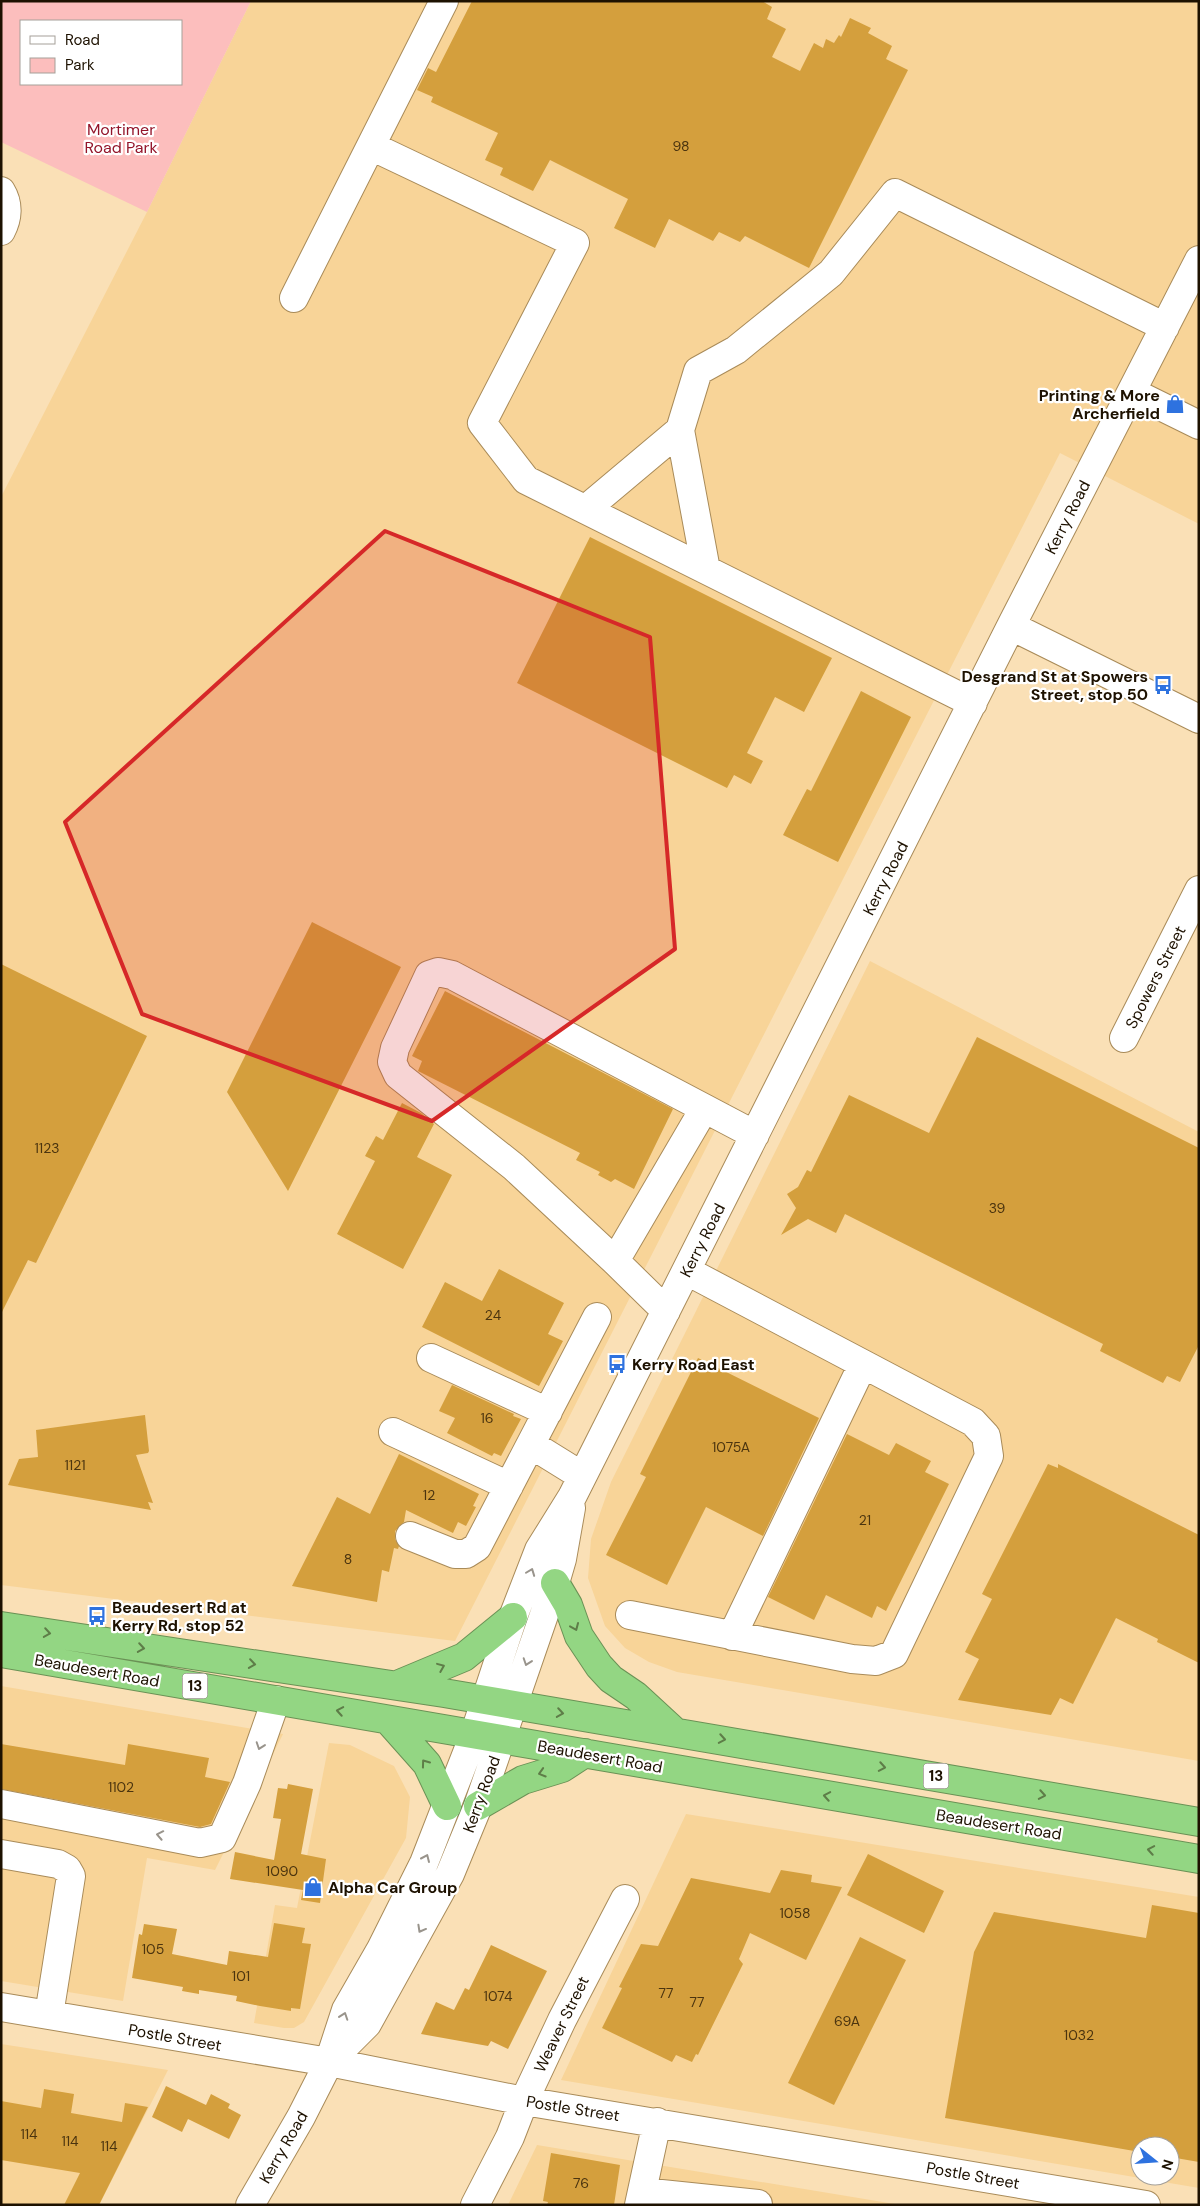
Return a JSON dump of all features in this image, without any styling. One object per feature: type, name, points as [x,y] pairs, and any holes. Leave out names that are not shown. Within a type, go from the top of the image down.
[{"type":"highway","points":[[555,1583],[568,1606],[579,1636],[598,1666],[610,1680],[636,1696],[674,1731]]},
{"type":"highway","points":[[396,1686],[460,1660],[474,1652],[513,1617]]},
{"type":"highway","name":"Beaudesert Road","points":[[1,1626],[396,1686],[674,1731],[1199,1822]]},
{"type":"highway","name":"Beaudesert Road","points":[[1,1653],[910,1811],[1065,1834],[1199,1859]]},
{"type":"highway","points":[[388,1720],[427,1764],[447,1806]]},
{"type":"highway","points":[[478,1806],[523,1780],[562,1768],[585,1753]]},
{"type":"street","points":[[294,298],[444,1]]},
{"type":"street","points":[[371,146],[576,243],[482,423],[526,480],[973,703]]},
{"type":"street","points":[[706,570],[680,430],[698,370],[736,350],[831,274],[895,193],[1165,327]]},
{"type":"street","points":[[1,231],[7,211],[3,195]]},
{"type":"street","name":"Kerry Road","points":[[250,2205],[329,2062],[346,2010],[408,1896],[447,1806],[474,1735],[513,1617],[539,1550],[577,1486],[1011,626],[1199,260]]},
{"type":"street","points":[[1132,392],[1199,425]]},
{"type":"street","points":[[586,509],[680,430]]},
{"type":"street","points":[[1011,626],[1199,719]]},
{"type":"street","name":"Spowers Street","points":[[1124,1038],[1199,890]]},
{"type":"street","points":[[666,1311],[615,1260],[514,1167],[398,1076],[392,1062],[395,1048],[429,975],[438,972],[452,975],[755,1135]]},
{"type":"street","points":[[615,1260],[704,1109]]},
{"type":"street","points":[[630,1615],[852,1659],[876,1661],[894,1654],[989,1456],[986,1436],[974,1422],[686,1272]]},
{"type":"street","points":[[410,1536],[455,1554],[466,1554],[477,1546],[598,1317]]},
{"type":"street","points":[[431,1358],[548,1412]]},
{"type":"street","points":[[732,1636],[863,1364]]},
{"type":"street","points":[[393,1432],[510,1486]]},
{"type":"street","points":[[532,1445],[577,1486]]},
{"type":"street","name":"Kerry Road","points":[[329,2062],[367,2024],[441,1891],[478,1806],[555,1583],[562,1559],[577,1486]]},
{"type":"street","points":[[1,1804],[200,1842],[222,1838],[247,1783],[276,1700]]},
{"type":"street","points":[[1,1854],[58,1864],[67,1869],[71,1876],[49,2015]]},
{"type":"street","name":"Weaver Street","points":[[475,2205],[510,2137],[524,2101],[562,2020],[625,1899]]},
{"type":"street","name":"Postle Street","points":[[1,2008],[329,2062],[524,2101],[1146,2205]]},
{"type":"street","points":[[657,2122],[640,2198],[758,2204]]},
{"type":"highlighted area","points":[[385,531],[650,637],[675,949],[432,1121],[142,1014],[65,822]]},
{"type":"shaded area","points":[[251,1],[1199,1],[1199,524],[1060,453],[455,1641],[1,1585],[1,497],[147,212]]},
{"type":"shaded area","points":[[870,961],[1199,1132],[1199,1761],[677,1672],[649,1662],[625,1648],[605,1626],[588,1578],[591,1539],[611,1482]]},
{"type":"shaded area","points":[[1,1686],[283,1734],[215,1870],[147,1858],[123,2001],[1,1981]]},
{"type":"shaded area","points":[[329,1743],[350,1745],[394,1766],[410,1797],[406,1838],[304,2022],[294,2028],[254,2023],[275,1905],[297,1908]]},
{"type":"shaded area","points":[[686,1814],[1199,1897],[1199,2188],[1180,2185],[1180,2136],[1130,2136],[1130,2176],[561,2080]]},
{"type":"shaded area","points":[[1,2044],[168,2070],[99,2205],[1,2205]]},
{"type":"shaded area","points":[[537,2145],[901,2205],[508,2205]]},
{"type":"green space","name":"Mortimer Road Park","points":[[1,1],[251,1],[147,212],[1,142]]},
{"type":"building","points":[[472,1],[762,1],[772,7],[767,19],[786,29],[772,57],[800,71],[814,43],[823,48],[826,39],[834,43],[839,35],[841,37],[850,18],[871,28],[868,33],[892,46],[886,59],[908,70],[809,268],[745,236],[740,242],[719,232],[713,241],[669,219],[655,248],[614,228],[628,199],[550,160],[533,191],[500,175],[503,168],[485,160],[498,133],[431,102],[433,97],[417,90],[428,68],[436,72]]},
{"type":"building","points":[[590,537],[832,658],[804,712],[775,697],[747,753],[763,761],[751,784],[734,775],[727,788],[517,683]]},
{"type":"building","points":[[861,691],[911,717],[838,862],[783,835],[807,789],[811,791]]},
{"type":"building","points":[[312,922],[401,967],[288,1191],[227,1092]]},
{"type":"building","points":[[1,964],[147,1036],[36,1263],[28,1260],[1,1314]]},
{"type":"building","points":[[445,991],[673,1109],[634,1189],[615,1179],[611,1182],[598,1175],[600,1172],[576,1160],[580,1153],[418,1071],[422,1061],[412,1056]]},
{"type":"building","points":[[977,1037],[1199,1148],[1199,1345],[1180,1382],[1167,1376],[1163,1383],[1100,1351],[1103,1344],[845,1214],[836,1233],[808,1219],[781,1235],[796,1208],[787,1194],[798,1187],[807,1170],[811,1172],[849,1095],[929,1133]]},
{"type":"building","points":[[402,1103],[421,1113],[434,1124],[417,1157],[452,1175],[403,1269],[337,1234],[375,1161],[365,1156],[376,1136],[383,1140]]},
{"type":"building","points":[[499,1269],[564,1303],[548,1334],[563,1341],[539,1386],[422,1327],[445,1282],[482,1301]]},
{"type":"building","points":[[698,1358],[819,1418],[763,1536],[706,1507],[667,1585],[606,1555],[646,1477],[640,1474]]},
{"type":"building","points":[[452,1385],[521,1419],[501,1456],[494,1453],[492,1456],[447,1433],[455,1418],[439,1411]]},
{"type":"building","points":[[145,1415],[149,1451],[148,1453],[136,1455],[153,1503],[148,1502],[151,1510],[8,1485],[19,1459],[38,1457],[36,1430]]},
{"type":"building","points":[[847,1434],[889,1455],[896,1443],[931,1461],[925,1472],[949,1484],[886,1611],[877,1606],[872,1618],[826,1595],[814,1620],[768,1597]]},
{"type":"building","points":[[399,1454],[479,1494],[473,1506],[476,1507],[466,1526],[458,1522],[453,1533],[406,1510],[404,1522],[395,1531],[395,1539],[399,1546],[398,1549],[394,1548],[389,1572],[382,1570],[377,1602],[292,1586],[337,1497],[370,1514]]},
{"type":"building","points":[[1048,1464],[1058,1468],[1058,1464],[1199,1535],[1199,1663],[1157,1642],[1158,1639],[1116,1618],[1073,1704],[1060,1698],[1051,1715],[958,1700],[979,1659],[965,1652],[992,1599],[982,1594]]},
{"type":"building","points":[[1,1744],[125,1765],[128,1744],[209,1758],[205,1777],[230,1782],[211,1824],[200,1827],[1,1789]]},
{"type":"building","points":[[288,1784],[313,1789],[301,1854],[326,1859],[320,1903],[301,1900],[303,1890],[230,1879],[235,1852],[274,1860],[281,1819],[273,1818],[278,1788],[287,1789]]},
{"type":"building","points":[[868,1854],[944,1891],[924,1933],[847,1895]]},
{"type":"building","points":[[781,1870],[812,1875],[811,1882],[842,1887],[806,1960],[750,1933],[739,1959],[743,1964],[698,2055],[696,2054],[692,2062],[676,2055],[672,2062],[602,2028],[622,1988],[619,1987],[641,1944],[658,1946],[691,1878],[770,1893]]},
{"type":"building","points":[[1152,1905],[1199,1913],[1199,2162],[1180,2159],[1180,2136],[1130,2136],[1130,2150],[945,2118],[974,1952],[994,1912],[1146,1938]]},
{"type":"building","points":[[274,1923],[305,1928],[302,1943],[311,1944],[300,2009],[291,2008],[291,2011],[260,2006],[236,2001],[237,1996],[199,1990],[199,1994],[182,1991],[183,1987],[132,1978],[139,1934],[142,1935],[144,1924],[177,1929],[172,1954],[227,1965],[229,1951],[268,1957]]},
{"type":"building","points":[[860,1937],[906,1960],[834,2105],[788,2083]]},
{"type":"building","points":[[491,1945],[547,1971],[508,2049],[491,2041],[488,2046],[421,2034],[436,2002],[454,2010],[465,1988],[469,1990]]},
{"type":"building","points":[[166,2086],[206,2105],[211,2094],[230,2104],[228,2108],[241,2115],[229,2139],[188,2119],[182,2132],[152,2117]]},
{"type":"building","points":[[44,2089],[74,2094],[71,2113],[122,2122],[125,2103],[148,2107],[99,2205],[64,2205],[80,2173],[1,2160],[1,2101],[41,2108]]},
{"type":"building","points":[[551,2153],[620,2165],[614,2205],[547,2205],[548,2202],[543,2201]]},
{"type":"place","name":"Printing & More Archerfield","points":[[1175,404]]},
{"type":"place","name":"Desgrand St at Spowers Street, stop 50","points":[[1163,685]]},
{"type":"place","name":"Kerry Road East","points":[[617,1364]]},
{"type":"place","name":"Beaudesert Rd at Kerry Rd, stop 52","points":[[97,1616]]},
{"type":"place","name":"Alpha Car Group","points":[[313,1887]]}]
